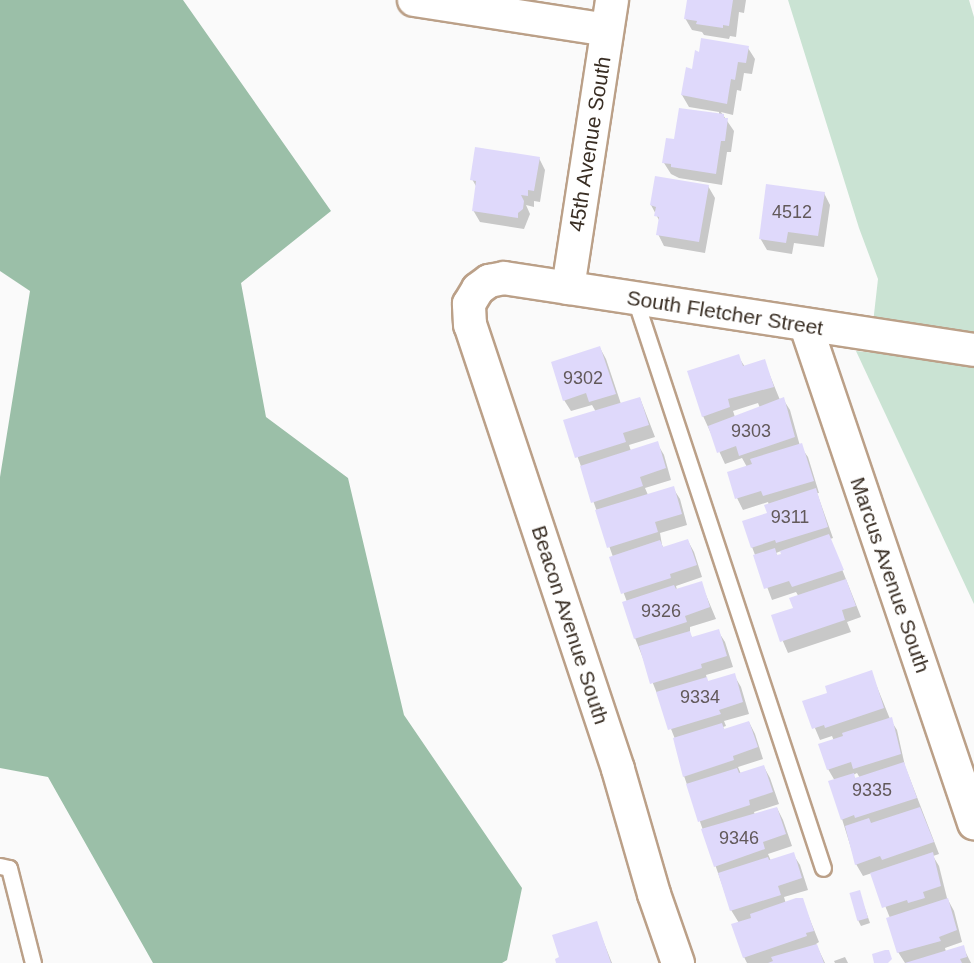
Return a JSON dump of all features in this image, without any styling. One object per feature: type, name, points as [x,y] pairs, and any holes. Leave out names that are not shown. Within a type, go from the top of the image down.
[{"type":"street","points":[[414,0],[607,30]]},
{"type":"street","name":"45th Avenue South","points":[[568,288],[612,0]]},
{"type":"street","name":"South Fletcher Street","points":[[478,289],[489,281],[504,278],[974,350]]},
{"type":"street","name":"Beacon Avenue South","points":[[478,289],[469,304],[470,325],[614,758],[654,894],[678,963]]},
{"type":"street","name":"Marcus Avenue South","points":[[806,326],[974,823]]},
{"type":"lane","points":[[635,299],[823,868]]},
{"type":"lane","points":[[0,866],[9,868],[33,963]]},
{"type":"green space","points":[[0,0],[183,0],[331,211],[241,283],[266,417],[348,478],[404,715],[522,888],[507,960],[502,963],[153,963],[48,777],[0,768],[0,477],[30,291],[0,271]]},
{"type":"green space","points":[[788,0],[969,0],[974,17],[974,336],[873,323],[878,279],[859,228]]},
{"type":"green space","points":[[856,351],[974,363],[974,604]]},
{"type":"building","points":[[687,0],[733,0],[729,26],[723,25],[723,28],[696,24],[697,21],[684,19]]},
{"type":"building","points":[[701,38],[749,46],[746,63],[738,62],[735,80],[731,79],[727,104],[681,95],[686,67],[692,69],[695,50],[699,52]]},
{"type":"building","points":[[679,108],[724,114],[724,118],[728,118],[725,141],[721,141],[716,174],[671,167],[671,164],[662,163],[666,138],[674,139]]},
{"type":"building","points":[[475,147],[540,157],[534,191],[528,190],[528,196],[521,195],[524,201],[523,209],[518,213],[518,218],[472,211],[476,181],[470,180]]},
{"type":"building","points":[[655,176],[709,185],[699,242],[656,235],[659,217],[654,216],[656,207],[650,205]]},
{"type":"building","points":[[766,184],[825,192],[818,236],[788,232],[786,243],[759,239]]},
{"type":"building","points":[[600,346],[616,394],[589,402],[586,393],[563,401],[551,362]]},
{"type":"building","points":[[739,354],[743,366],[765,359],[774,387],[728,399],[730,407],[702,417],[687,371]]},
{"type":"building","points":[[640,397],[649,425],[623,433],[626,442],[575,458],[563,420]]},
{"type":"building","points":[[784,397],[795,437],[739,456],[736,446],[717,453],[708,426]]},
{"type":"building","points":[[658,441],[666,468],[640,477],[643,486],[591,503],[580,466]]},
{"type":"building","points":[[802,443],[814,481],[763,496],[761,491],[735,499],[727,472],[752,464],[750,459]]},
{"type":"building","points":[[674,486],[682,514],[655,522],[658,532],[607,548],[595,510]]},
{"type":"building","points":[[816,488],[828,527],[751,548],[742,521],[767,513],[764,505]]},
{"type":"building","points":[[829,534],[844,570],[792,587],[789,581],[764,589],[753,555],[775,548],[777,555],[781,554],[780,551]]},
{"type":"building","points":[[688,539],[697,565],[670,574],[671,578],[621,594],[609,557],[660,540],[663,547]]},
{"type":"building","points":[[846,579],[856,606],[842,610],[845,620],[780,642],[771,615],[793,608],[789,598]]},
{"type":"building","points":[[702,581],[710,607],[685,616],[687,622],[634,639],[622,602],[674,585],[676,589]]},
{"type":"building","points":[[719,629],[727,656],[701,664],[702,668],[650,684],[639,646],[690,631],[692,637]]},
{"type":"building","points":[[872,670],[884,708],[825,728],[824,725],[812,729],[802,701],[827,693],[825,686]]},
{"type":"building","points":[[735,673],[743,702],[719,710],[721,714],[668,730],[656,692],[707,677],[708,681]]},
{"type":"building","points":[[892,717],[901,754],[853,769],[851,762],[827,770],[818,744],[843,736],[842,733]]},
{"type":"building","points":[[749,721],[758,747],[733,756],[734,760],[683,777],[673,738],[722,723],[724,729]]},
{"type":"building","points":[[904,762],[917,798],[855,818],[854,815],[841,820],[828,781],[854,773],[855,778]]},
{"type":"building","points":[[764,765],[773,792],[749,800],[750,805],[698,822],[686,784],[737,768],[739,773]]},
{"type":"building","points":[[777,807],[786,834],[763,842],[765,849],[714,867],[701,829]]},
{"type":"building","points":[[920,807],[934,842],[882,860],[880,856],[855,865],[845,826],[869,818],[871,823]]},
{"type":"building","points":[[794,852],[802,878],[778,886],[781,895],[730,911],[718,873],[768,857],[769,860]]},
{"type":"building","points":[[933,852],[941,886],[923,892],[925,898],[908,903],[907,900],[882,908],[870,873]]},
{"type":"building","points":[[860,890],[868,918],[857,921],[849,893]]},
{"type":"building","points":[[796,898],[803,898],[814,931],[806,933],[807,936],[743,958],[731,924],[751,918],[750,914]]},
{"type":"building","points":[[948,898],[957,930],[939,937],[941,941],[897,953],[886,918]]},
{"type":"building","points":[[597,921],[611,963],[556,963],[555,959],[559,957],[552,935]]},
{"type":"building","points":[[817,944],[824,963],[768,963],[773,961],[771,957]]},
{"type":"building","points":[[964,945],[967,957],[960,959],[962,963],[905,963]]},
{"type":"building","points":[[889,950],[892,959],[888,963],[874,963],[872,954]]}]
